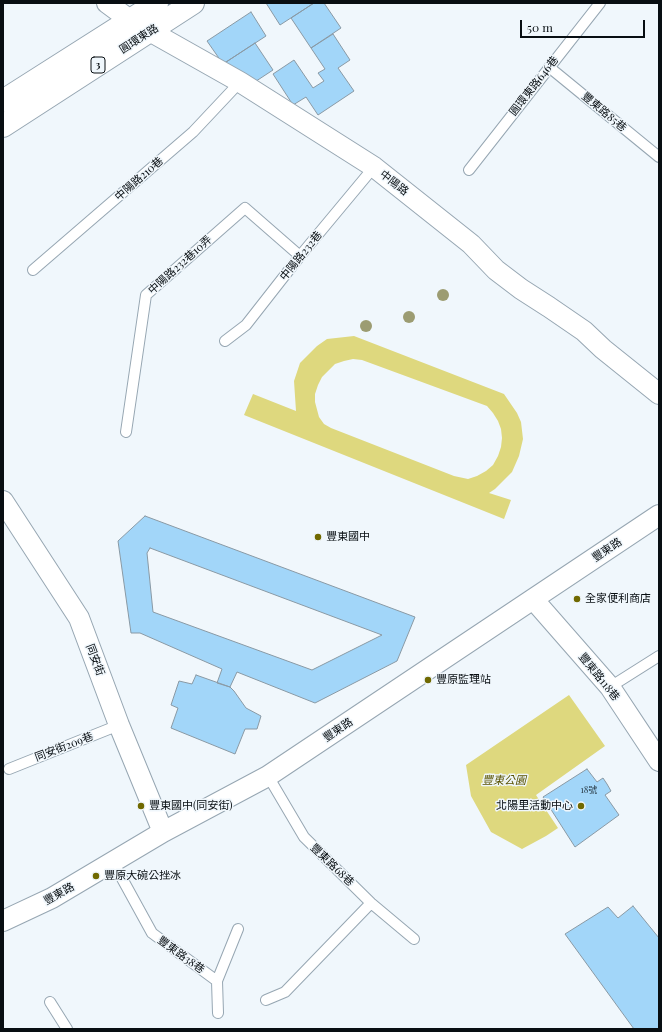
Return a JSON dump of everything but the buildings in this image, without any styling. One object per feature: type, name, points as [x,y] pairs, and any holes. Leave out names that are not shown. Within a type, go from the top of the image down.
[{"type":"main road","name":"圓環東路","points":[[3,101],[157,3]]},
{"type":"main road","name":"圓環東路","points":[[3,126],[193,3]]},
{"type":"street","name":"中陽路","points":[[107,3],[130,20],[240,82],[374,167],[471,244],[496,270],[520,289],[584,331],[603,349],[659,394]]},
{"type":"street","name":"同安街","points":[[3,501],[79,618],[119,725],[163,832]]},
{"type":"street","name":"豐東路","points":[[3,922],[52,898],[163,832],[268,776],[659,515]]},
{"type":"street","name":"豐東路118巷","points":[[533,599],[610,687],[659,761]]},
{"type":"lane","name":"圓環東路646巷","points":[[469,170],[600,3]]},
{"type":"lane","name":"豐東路85巷","points":[[549,67],[659,157]]},
{"type":"lane","name":"中陽路210巷","points":[[32,270],[193,132],[240,82]]},
{"type":"lane","name":"中陽路232巷","points":[[225,340],[246,326],[300,256],[374,167]]},
{"type":"lane","name":"中陽路232巷10弄","points":[[126,432],[146,295],[245,208],[300,256]]},
{"type":"lane","points":[[610,687],[659,656]]},
{"type":"lane","name":"同安街209巷","points":[[9,768],[119,725]]},
{"type":"lane","name":"豐東路68巷","points":[[268,776],[304,837],[371,903],[414,939]]},
{"type":"lane","name":"豐東路38巷","points":[[113,862],[152,933],[217,981]]},
{"type":"lane","points":[[266,1000],[285,992],[371,903]]},
{"type":"lane","points":[[218,1013],[217,981],[238,929]]},
{"type":"lane","points":[[50,1002],[65,1029]]},
{"type":"green space","points":[[354,336],[504,394],[517,413],[521,422],[523,439],[519,456],[512,472],[489,493],[511,500],[504,519],[244,415],[253,394],[296,411],[294,381],[300,363],[317,346],[327,339]],"holes":[[[353,359],[362,360],[487,406],[498,421],[502,438],[501,447],[493,465],[486,471],[468,479],[454,476],[324,424],[319,417],[315,402],[315,394],[322,377],[335,364]]]},
{"type":"green space","name":"豐東公園","points":[[569,695],[605,746],[536,795],[558,828],[522,849],[491,832],[471,796],[466,765]]},
{"type":"place","name":"豐東國中","points":[[318,537]]},
{"type":"place","name":"全家便利商店","points":[[577,599]]},
{"type":"place","name":"豐原監理站","points":[[428,680]]},
{"type":"place","name":"豐東國中(同安街)","points":[[141,806]]},
{"type":"place","name":"北陽里活動中心","points":[[581,806]]},
{"type":"place","name":"豐原大碗公挫冰","points":[[96,876]]}]
